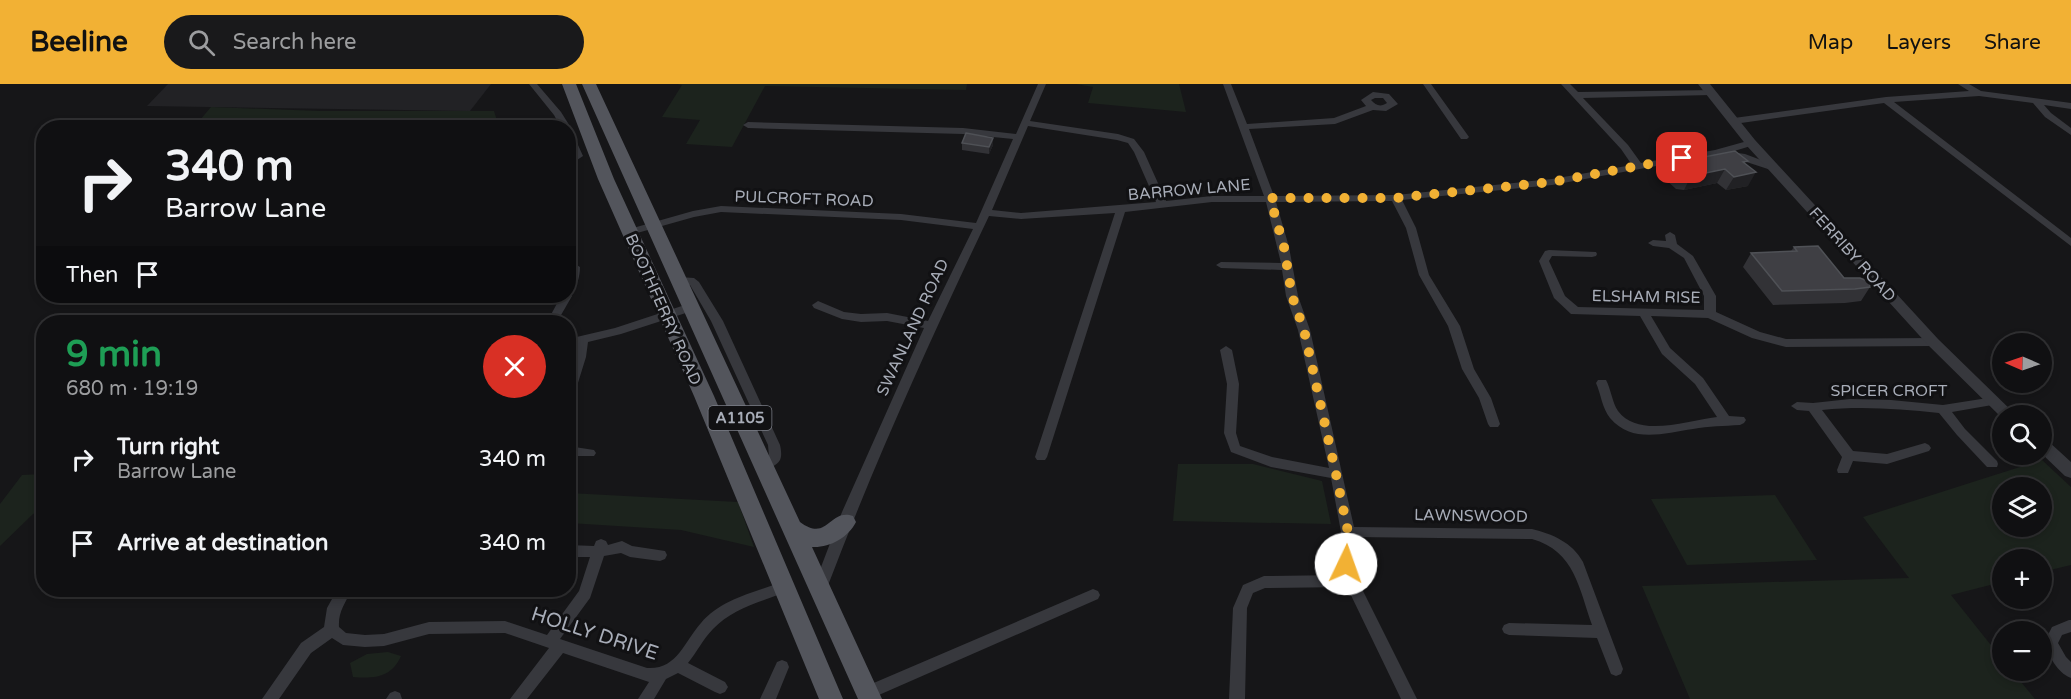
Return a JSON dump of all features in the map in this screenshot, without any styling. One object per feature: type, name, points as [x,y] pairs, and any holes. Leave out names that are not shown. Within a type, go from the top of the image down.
[{"type":"main road","name":"BOOTHFERRY ROAD","points":[[569,84],[606,178],[831,699]]},
{"type":"main road","name":"BOOTHFERRY ROAD","points":[[589,84],[869,696]]},
{"type":"main road","points":[[791,527],[801,536],[817,538],[837,531],[845,522]]},
{"type":"street","points":[[533,84],[559,112],[562,120]]},
{"type":"street","name":"SWANLAND ROAD","points":[[820,588],[845,522],[931,326],[986,213],[1017,137],[1042,84]]},
{"type":"street","points":[[1227,84],[1270,198],[1288,267],[1292,296],[1304,330],[1348,532],[1346,564],[1351,581],[1409,699]]},
{"type":"street","points":[[1427,84],[1464,137]]},
{"type":"street","points":[[1565,84],[1625,147],[1638,167]]},
{"type":"street","points":[[1962,84],[1979,93]]},
{"type":"street","points":[[1575,95],[1708,88]]},
{"type":"street","name":"FERRIBY ROAD","points":[[1708,88],[1774,168],[1933,342],[1998,405]]},
{"type":"street","points":[[1734,121],[1886,100],[1979,93],[2071,106]]},
{"type":"street","points":[[1886,100],[2071,243]]},
{"type":"street","points":[[2037,102],[2048,115],[2071,132]]},
{"type":"street","points":[[1244,127],[1335,122],[1372,106]]},
{"type":"street","points":[[1024,123],[1131,141],[1139,152],[1162,204]]},
{"type":"street","points":[[748,125],[963,131],[1017,137]]},
{"type":"street","name":"BARROW LANE","points":[[986,213],[1021,216],[1121,209],[1212,199],[1395,198],[1552,182],[1716,153],[1751,142]]},
{"type":"street","name":"BARROW LANE","points":[[1716,153],[1742,156],[1774,168]]},
{"type":"street","points":[[1395,198],[1412,228],[1424,275],[1454,326],[1468,369],[1485,398],[1494,424]]},
{"type":"street","name":"PULCROFT ROAD","points":[[630,232],[693,214],[721,209],[901,217],[979,227]]},
{"type":"street","points":[[1041,458],[1121,209]]},
{"type":"street","points":[[1653,243],[1671,240],[1688,256],[1710,296],[1710,314]]},
{"type":"street","name":"ELSHAM RISE","points":[[1592,254],[1549,253],[1544,261],[1560,298],[1575,311],[1710,314],[1756,335],[1786,343],[1933,342]]},
{"type":"street","points":[[1221,265],[1288,267]]},
{"type":"street","name":"BOOTHFERRY ROAD","points":[[679,281],[694,282],[717,321],[774,445],[775,458],[762,466]]},
{"type":"street","points":[[818,304],[842,315],[861,318],[887,317],[931,326]]},
{"type":"street","points":[[576,342],[691,307]]},
{"type":"street","points":[[1643,312],[1666,351],[1699,381],[1726,421]]},
{"type":"street","points":[[576,370],[582,341]]},
{"type":"street","points":[[1226,350],[1233,384],[1230,433],[1235,449],[1272,462],[1336,474]]},
{"type":"street","points":[[1602,383],[1608,393],[1612,412],[1624,422],[1642,430],[1662,432],[1691,424],[1740,420]]},
{"type":"street","name":"SPICER CROFT","points":[[1813,407],[1850,403],[1943,409],[1994,401]]},
{"type":"street","points":[[1797,406],[1813,407]]},
{"type":"street","name":"SPICER CROFT","points":[[1813,407],[1849,456]]},
{"type":"street","points":[[1943,409],[1961,432],[1992,464]]},
{"type":"street","points":[[1843,470],[1849,456],[1887,459],[1924,448]]},
{"type":"street","points":[[576,452],[590,453]]},
{"type":"street","points":[[2052,454],[2071,472]]},
{"type":"street","name":"LAWNSWOOD","points":[[1348,532],[1532,534],[1548,538],[1565,548],[1576,562],[1616,669]]},
{"type":"street","points":[[576,550],[622,547],[630,551],[660,555]]},
{"type":"street","points":[[518,699],[585,594],[600,548]]},
{"type":"street","points":[[1237,699],[1240,608],[1248,589],[1264,582],[1351,581]]},
{"type":"street","name":"HOLLY DRIVE","points":[[332,630],[343,639],[365,641],[384,640],[429,628],[505,627],[647,675],[660,677],[670,673],[704,628],[714,619],[729,609],[784,587]]},
{"type":"street","points":[[869,696],[1093,595]]},
{"type":"street","points":[[270,699],[306,648],[332,630],[332,610],[340,597]]},
{"type":"street","points":[[2052,636],[2069,626]]},
{"type":"street","points":[[1509,629],[1603,632]]},
{"type":"street","points":[[2052,650],[2071,671]]},
{"type":"street","name":"HOLLY DRIVE","points":[[677,665],[720,687]]},
{"type":"street","points":[[768,699],[782,667]]},
{"type":"street","points":[[646,699],[660,677]]},
{"type":"shaded area","points":[[168,84],[491,84],[470,111],[147,106]]},
{"type":"shaded area","points":[[677,84],[967,84],[966,90],[765,86],[732,147],[686,144],[700,120],[662,117],[682,85]]},
{"type":"shaded area","points":[[1076,84],[1179,84],[1186,112],[1088,103],[1093,87]]},
{"type":"shaded area","points":[[211,107],[320,111],[494,111],[497,120],[200,120]]},
{"type":"shaded area","points":[[1178,464],[1253,464],[1322,481],[1331,524],[1173,521]]},
{"type":"shaded area","points":[[2026,465],[2047,465],[2071,487],[2071,565],[2052,570],[2052,549],[1992,549],[1992,585],[1951,595],[1992,646],[1992,681],[2020,681],[2035,699],[1690,699],[1642,586],[1909,578],[1863,517]]},
{"type":"shaded area","points":[[36,474],[36,512],[0,546],[0,504],[22,475]]},
{"type":"shaded area","points":[[576,493],[738,502],[754,547],[681,530],[576,523]]},
{"type":"shaded area","points":[[1775,495],[1817,560],[1687,565],[1651,499]]},
{"type":"shaded area","points":[[388,652],[401,656],[388,672],[369,678],[353,677],[350,663],[367,654]]},
{"type":"building","points":[[966,133],[993,138],[989,147],[962,143]]},
{"type":"building","points":[[1735,151],[1748,161],[1743,162],[1756,172],[1734,177],[1725,169],[1691,176],[1683,175],[1671,166],[1675,165],[1673,163]]},
{"type":"building","points":[[1818,246],[1844,278],[1860,278],[1870,282],[1870,287],[1782,291],[1751,253],[1797,251],[1794,247]]},
{"type":"route","points":[[1346,564],[1348,532],[1336,474],[1304,330],[1292,296],[1284,247],[1270,198],[1395,198],[1510,187],[1608,173],[1682,158]]}]
